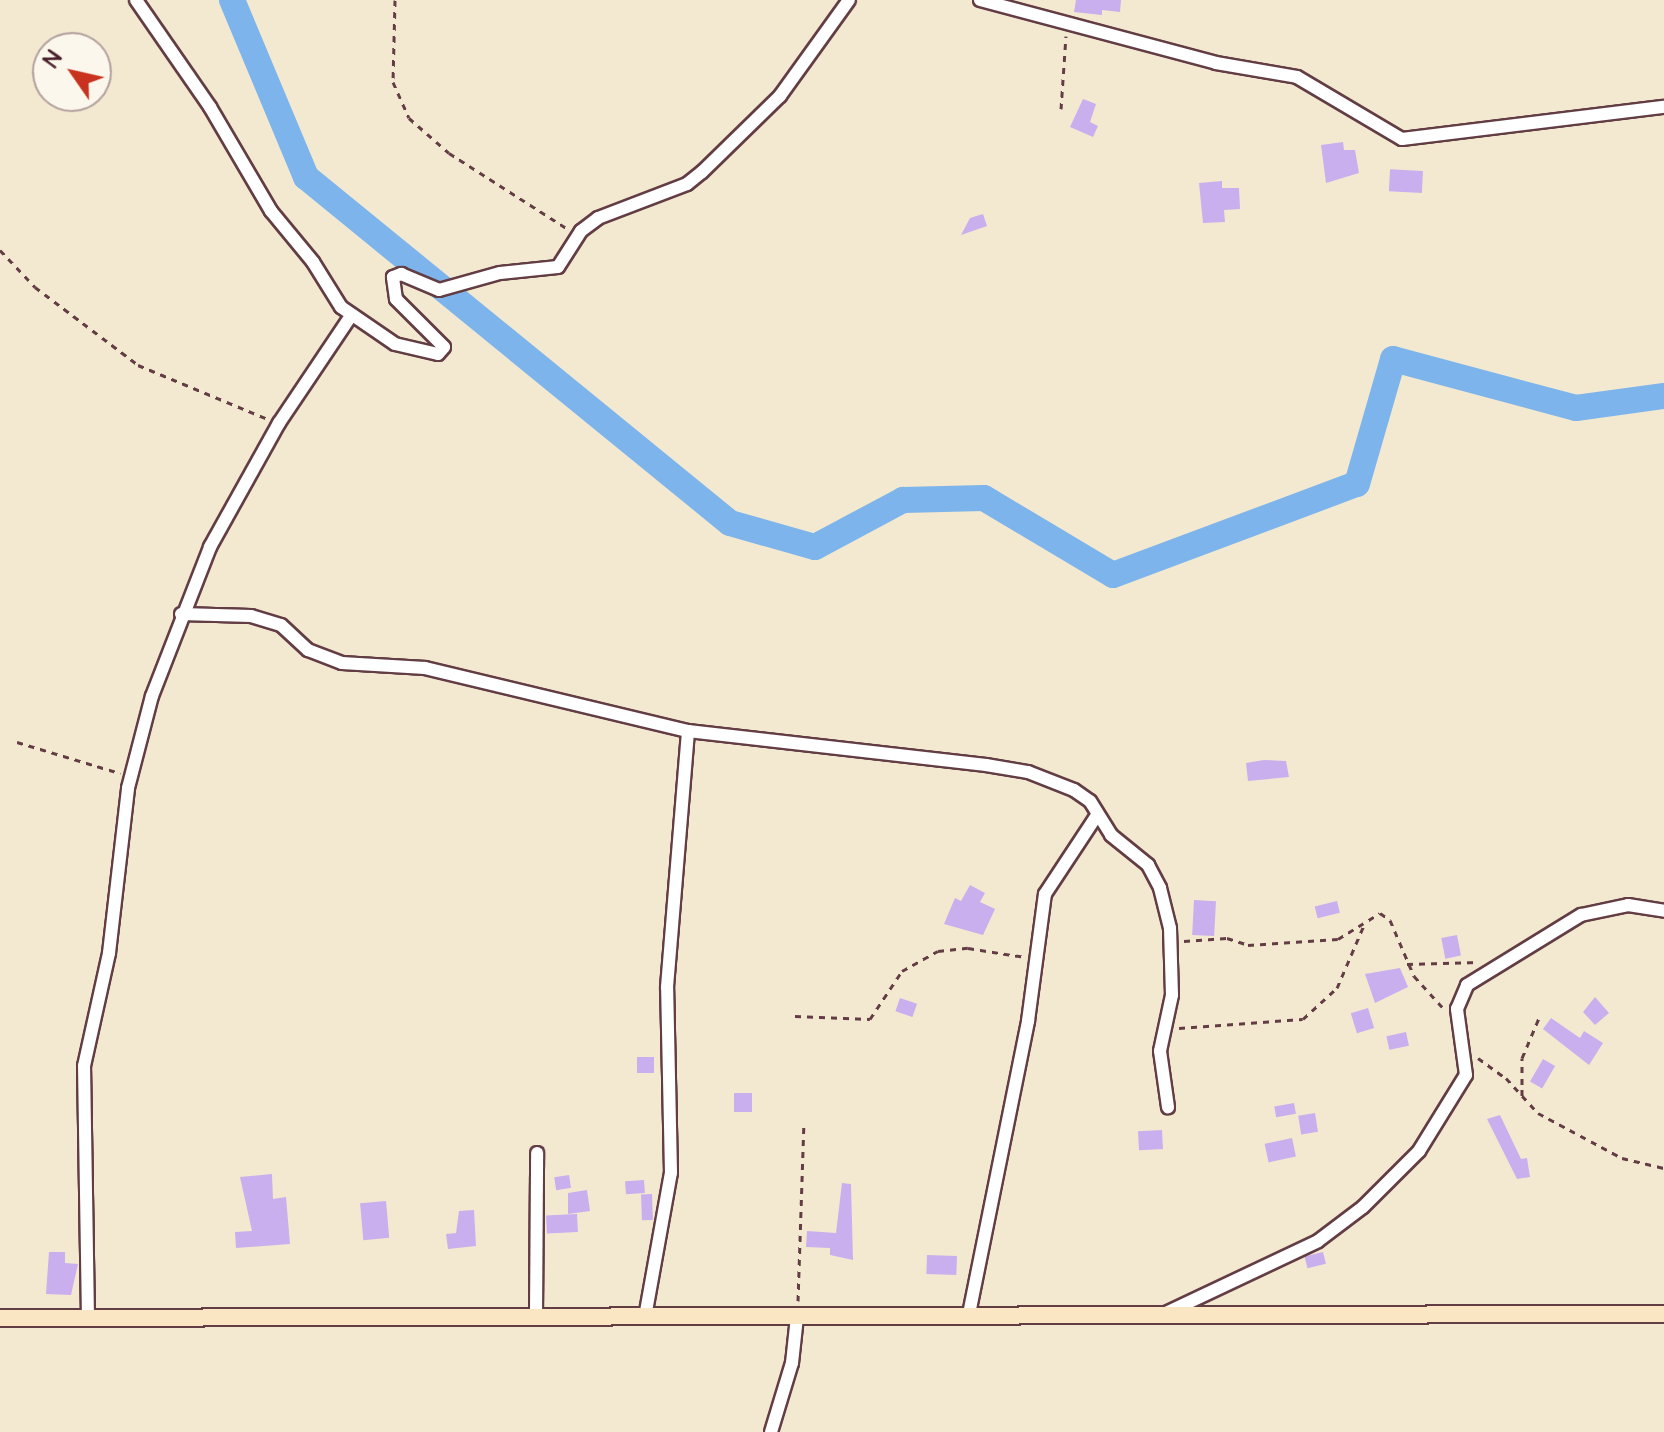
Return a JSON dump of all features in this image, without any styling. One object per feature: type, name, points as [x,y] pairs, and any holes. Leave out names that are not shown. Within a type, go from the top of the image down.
[{"type":"main road","points":[[0,1318],[1664,1314]]},
{"type":"street","points":[[136,0],[210,107],[271,211],[351,316],[409,350],[441,354],[444,347],[396,299],[391,280],[401,274],[446,289],[500,273],[551,270],[577,237],[612,210],[687,184],[702,172],[780,96],[849,0]]},
{"type":"street","points":[[980,0],[1067,20],[1216,63],[1297,77],[1315,85],[1391,135],[1413,140],[1664,107]]},
{"type":"street","points":[[88,1319],[84,1066],[109,953],[120,826],[131,776],[181,614],[210,547],[279,423],[351,316]]},
{"type":"street","points":[[181,614],[251,616],[275,622],[308,650],[342,663],[425,668],[688,731],[1028,772],[1074,790],[1090,801],[1097,815],[1155,875],[1169,941],[1172,1008],[1160,1065],[1168,1107]]},
{"type":"street","points":[[645,1317],[653,1255],[669,1195],[668,975],[688,731]]},
{"type":"street","points":[[969,1314],[1050,882],[1097,815]]},
{"type":"street","points":[[1163,1314],[1318,1241],[1363,1207],[1419,1151],[1448,1110],[1466,1075],[1458,1021],[1460,997],[1467,985],[1591,911],[1635,905],[1664,911]]},
{"type":"street","points":[[536,1315],[537,1153]]},
{"type":"street","points":[[771,1432],[792,1363],[797,1317]]},
{"type":"path","points":[[395,0],[393,82],[409,118],[449,153],[530,200],[577,237]]},
{"type":"path","points":[[1061,109],[1067,20]]},
{"type":"path","points":[[0,250],[35,287],[138,365],[279,423]]},
{"type":"path","points":[[17,742],[131,776]]},
{"type":"path","points":[[1169,941],[1227,938],[1248,945],[1327,940],[1347,936],[1380,913],[1390,920],[1407,964],[1432,998],[1458,1021]]},
{"type":"path","points":[[1167,1027],[1237,1028],[1303,1019],[1337,988],[1365,922]]},
{"type":"path","points":[[795,1016],[870,1019],[902,971],[938,951],[968,948],[1036,959]]},
{"type":"path","points":[[1407,964],[1501,965]]},
{"type":"path","points":[[1523,1100],[1522,1058],[1539,1018]]},
{"type":"path","points":[[1462,1041],[1506,1078],[1523,1100],[1611,1152],[1664,1168]]},
{"type":"path","points":[[797,1317],[804,1123]]},
{"type":"building","points":[[1076,0],[1121,0],[1120,12],[1102,10],[1102,15],[1074,12]]},
{"type":"building","points":[[1083,99],[1096,104],[1090,122],[1098,126],[1093,137],[1070,127]]},
{"type":"building","points":[[1343,142],[1344,150],[1355,150],[1359,173],[1326,183],[1321,145]]},
{"type":"building","points":[[1390,169],[1423,171],[1422,193],[1389,191]]},
{"type":"building","points":[[1222,181],[1222,188],[1239,188],[1240,209],[1224,210],[1225,222],[1203,223],[1199,183]]},
{"type":"building","points":[[983,214],[987,226],[961,235],[970,218]]},
{"type":"building","points":[[1286,761],[1289,777],[1248,781],[1246,763]]},
{"type":"building","points":[[970,885],[985,893],[980,902],[995,909],[983,935],[944,924],[955,898],[961,901]]},
{"type":"building","points":[[1194,900],[1216,901],[1214,936],[1192,935]]},
{"type":"building","points":[[1337,901],[1340,913],[1318,918],[1315,907]]},
{"type":"building","points":[[1457,935],[1461,956],[1445,959],[1441,938]]},
{"type":"building","points":[[1400,968],[1408,987],[1375,1003],[1365,974]]},
{"type":"building","points":[[1595,997],[1609,1013],[1595,1025],[1583,1012]]},
{"type":"building","points":[[900,998],[917,1004],[912,1017],[895,1011]]},
{"type":"building","points":[[1368,1008],[1374,1028],[1357,1033],[1351,1013]]},
{"type":"building","points":[[1551,1018],[1580,1038],[1584,1031],[1603,1043],[1589,1065],[1543,1029]]},
{"type":"building","points":[[1406,1032],[1409,1046],[1389,1050],[1386,1036]]},
{"type":"building","points":[[637,1057],[654,1057],[654,1073],[637,1073]]},
{"type":"building","points":[[1543,1059],[1555,1066],[1542,1089],[1530,1082]]},
{"type":"building","points":[[734,1093],[752,1093],[752,1112],[734,1112]]},
{"type":"building","points":[[1294,1103],[1296,1114],[1276,1117],[1274,1106]]},
{"type":"building","points":[[1315,1113],[1318,1132],[1301,1134],[1298,1116]]},
{"type":"building","points":[[1500,1115],[1521,1159],[1527,1158],[1530,1177],[1517,1179],[1487,1119]]},
{"type":"building","points":[[1162,1130],[1163,1149],[1139,1150],[1138,1131]]},
{"type":"building","points":[[1292,1138],[1296,1157],[1269,1162],[1265,1144]]},
{"type":"building","points":[[272,1174],[273,1199],[286,1197],[290,1244],[236,1248],[235,1232],[252,1231],[240,1177]]},
{"type":"building","points":[[569,1175],[571,1188],[556,1190],[554,1177]]},
{"type":"building","points":[[644,1180],[645,1193],[626,1194],[625,1181]]},
{"type":"building","points":[[842,1183],[851,1184],[853,1260],[830,1255],[830,1248],[806,1247],[807,1231],[836,1233]]},
{"type":"building","points":[[587,1190],[590,1211],[568,1214],[568,1193]]},
{"type":"building","points":[[641,1194],[652,1194],[653,1220],[642,1220]]},
{"type":"building","points":[[386,1201],[389,1238],[363,1240],[360,1203]]},
{"type":"building","points":[[474,1210],[476,1246],[448,1249],[446,1234],[456,1233],[459,1211]]},
{"type":"building","points":[[577,1214],[578,1232],[547,1234],[546,1216]]},
{"type":"building","points":[[49,1252],[65,1252],[65,1263],[78,1264],[71,1295],[46,1294]]},
{"type":"building","points":[[1323,1252],[1326,1264],[1307,1268],[1305,1257]]},
{"type":"building","points":[[927,1255],[957,1256],[956,1275],[926,1274]]},
{"type":"waterway","points":[[232,0],[306,177],[730,523],[815,547],[903,500],[984,498],[1113,575],[1357,484],[1393,359],[1576,408],[1664,396]]}]
